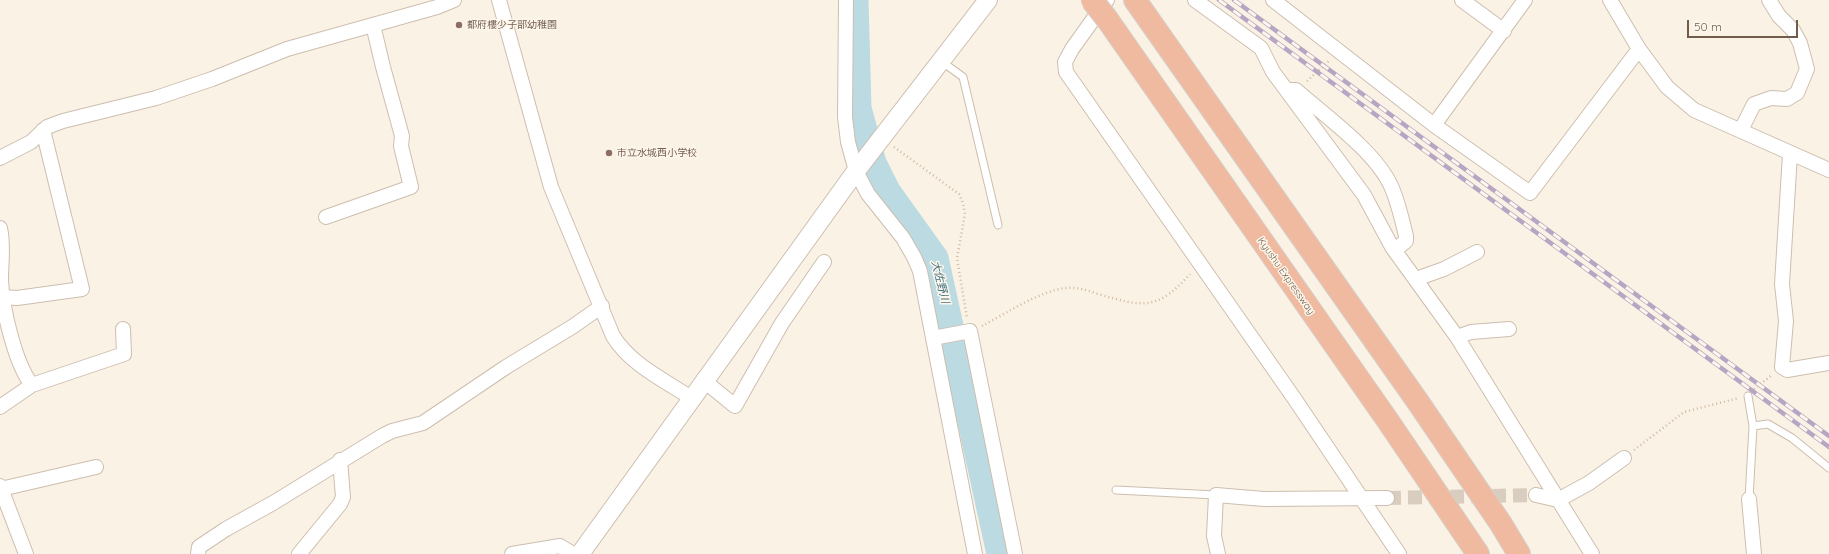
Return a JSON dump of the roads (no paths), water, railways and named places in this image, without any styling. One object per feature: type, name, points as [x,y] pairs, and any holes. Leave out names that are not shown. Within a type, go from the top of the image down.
[{"type":"highway","name":"Kyushu Expressway","points":[[1092,0],[1107,10],[1478,554]]},
{"type":"highway","points":[[1135,0],[1413,395],[1501,524],[1519,554]]},
{"type":"street","points":[[0,158],[31,142],[47,127],[63,121],[156,98],[212,79],[287,49],[437,7],[454,0]]},
{"type":"street","points":[[499,0],[551,187],[561,215],[602,306],[613,336],[620,347],[630,356],[691,398]]},
{"type":"street","points":[[846,0],[845,117],[848,142],[856,171],[868,194],[903,238],[920,271],[975,554]]},
{"type":"street","points":[[580,554],[856,171],[988,0]]},
{"type":"street","points":[[1195,0],[1261,48],[1272,72],[1291,90],[1373,158],[1384,172],[1392,187],[1406,236],[1406,241],[1395,250]]},
{"type":"street","points":[[1273,0],[1434,125],[1530,193],[1639,49]]},
{"type":"street","points":[[1462,0],[1504,31]]},
{"type":"street","points":[[1434,125],[1504,31],[1525,0]]},
{"type":"street","points":[[1610,0],[1639,49],[1667,87],[1694,110],[1741,130],[1790,154],[1829,170]]},
{"type":"street","points":[[1741,130],[1754,104],[1771,98],[1787,99],[1797,93],[1807,70],[1800,43],[1793,30],[1779,16],[1769,0]]},
{"type":"street","points":[[1107,10],[1086,30],[1072,50],[1065,62],[1066,72],[1294,398],[1399,554]]},
{"type":"street","points":[[326,217],[411,187],[401,146],[402,136],[373,25]]},
{"type":"street","points":[[1291,90],[1364,195],[1395,250],[1457,338],[1592,554]]},
{"type":"street","points":[[3,297],[17,298],[82,289],[43,130]]},
{"type":"street","points":[[1790,154],[1782,284],[1786,321],[1782,367],[1787,370],[1829,363]]},
{"type":"street","points":[[0,228],[3,244],[1,280],[3,297],[20,366],[32,385]]},
{"type":"street","points":[[1416,279],[1444,269],[1477,252]]},
{"type":"street","points":[[704,380],[735,406],[782,323],[824,262]]},
{"type":"street","points":[[198,554],[199,547],[226,529],[273,503],[340,460],[392,431],[423,424],[506,367],[572,327],[602,306]]},
{"type":"street","points":[[0,408],[32,385],[124,354],[123,329]]},
{"type":"street","points":[[1457,338],[1471,332],[1509,329]]},
{"type":"street","points":[[933,338],[970,331],[1015,554]]},
{"type":"street","points":[[1536,495],[1558,500],[1589,483],[1624,458]]},
{"type":"street","points":[[299,554],[340,504],[343,497],[340,460]]},
{"type":"street","points":[[26,554],[0,487],[96,467]]},
{"type":"street","points":[[1218,554],[1214,536],[1216,495],[1264,499],[1387,498]]},
{"type":"street","points":[[1749,499],[1754,554]]},
{"type":"street","points":[[512,554],[560,546],[572,554]]},
{"type":"lane","points":[[941,60],[963,77],[998,225]]},
{"type":"lane","points":[[1748,396],[1753,426],[1749,499]]},
{"type":"lane","points":[[1753,426],[1768,424],[1792,438],[1829,468]]},
{"type":"lane","points":[[1116,490],[1216,495]]},
{"type":"waterway","name":"大佐野川","points":[[855,0],[858,108],[873,163],[887,191],[935,258],[1000,554]]},
{"type":"tunnel","points":[[1387,498],[1536,495]]},
{"type":"railway","points":[[1219,0],[1829,447]]},
{"type":"railway","points":[[1234,0],[1829,436]]},
{"type":"place","name":"都府樓少子部幼稚園","points":[[459,25]]},
{"type":"place","name":"市立水城西小学校","points":[[609,153]]}]
